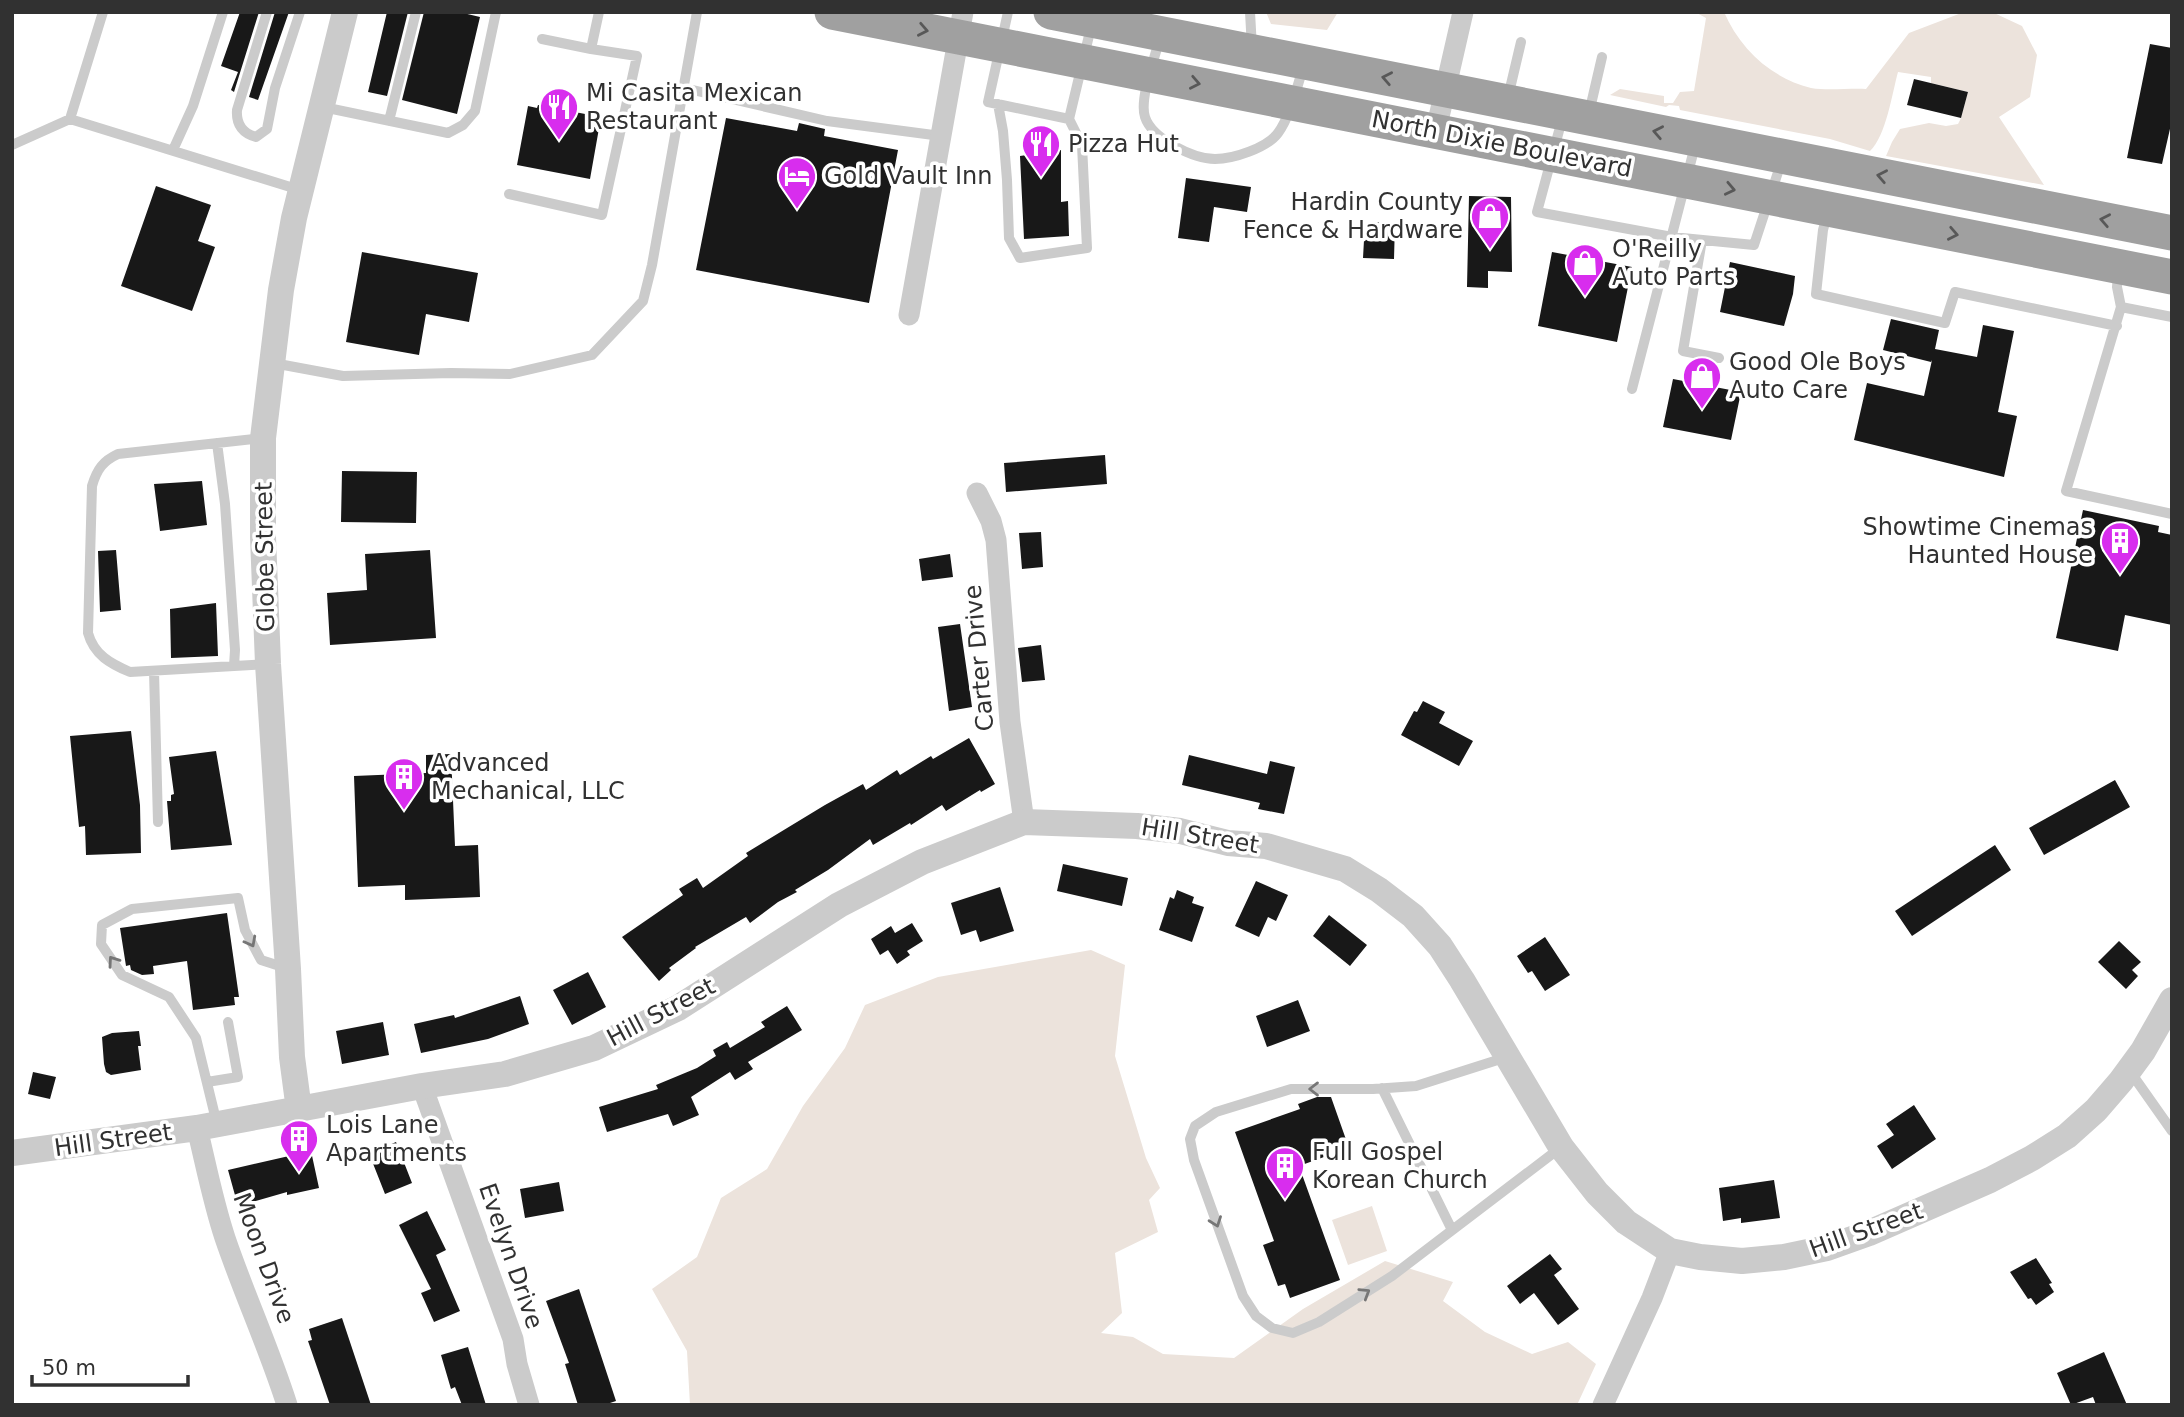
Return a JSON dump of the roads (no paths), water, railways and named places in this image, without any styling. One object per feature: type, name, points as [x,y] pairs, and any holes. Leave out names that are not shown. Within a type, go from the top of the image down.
[{"type":"highway","name":"North Dixie Boulevard","points":[[832,12],[1005,29],[1083,61],[2172,277]]},
{"type":"highway","name":"North Dixie Boulevard","points":[[1051,12],[2172,233]]},
{"type":"street","name":"Globe Street","points":[[299,1110],[292,1057],[268,664],[263,537],[264,438],[281,290],[300,190],[345,12]]},
{"type":"street","points":[[1436,130],[1463,12]]},
{"type":"street","points":[[909,315],[960,25]]},
{"type":"street","name":"Carter Drive","points":[[976,493],[991,521],[996,540],[1010,722],[1024,822]]},
{"type":"street","name":"Hill Street","points":[[12,1153],[207,1126],[422,1086],[505,1074],[594,1048],[678,1008],[839,905],[922,862],[1024,822],[1137,825],[1180,831],[1228,843],[1266,846],[1345,869],[1379,890],[1413,916],[1440,946],[1561,1147],[1597,1193],[1626,1222],[1670,1251],[1742,1261],[1784,1257],[1827,1248],[1869,1233],[1990,1180],[2067,1136],[2096,1110],[2129,1070],[2172,1000]]},
{"type":"street","name":"Evelyn Drive","points":[[422,1086],[513,1339],[529,1405]]},
{"type":"street","name":"Moon Drive","points":[[207,1126],[213,1199],[226,1241],[273,1359],[287,1405]]},
{"type":"street","points":[[1603,1405],[1670,1251]]},
{"type":"lane","points":[[70,119],[103,12]]},
{"type":"lane","points":[[173,150],[192,106],[223,12]]},
{"type":"lane","points":[[267,12],[237,110],[239,125],[256,137],[267,129],[275,88],[300,12]]},
{"type":"lane","points":[[389,121],[416,12]]},
{"type":"lane","points":[[323,107],[448,133],[463,125],[475,111],[496,12]]},
{"type":"lane","points":[[592,49],[599,12]]},
{"type":"lane","points":[[271,363],[343,376],[510,374],[592,355],[643,301],[652,265],[697,12]]},
{"type":"lane","points":[[1250,12],[1252,51]]},
{"type":"lane","points":[[998,104],[1003,131],[1009,238],[1020,258],[1087,248],[1082,145],[1069,119],[1093,20]]},
{"type":"lane","points":[[1005,29],[988,102],[1069,119]]},
{"type":"lane","points":[[1161,34],[1150,74],[1145,117],[1158,136],[1181,151],[1215,159],[1250,153],[1278,134],[1305,62]]},
{"type":"lane","points":[[509,194],[601,215],[637,56],[542,39]]},
{"type":"lane","points":[[1507,102],[1521,42]]},
{"type":"lane","points":[[1602,57],[1576,116],[1553,154],[1538,212],[1672,237],[1754,245],[1783,157]]},
{"type":"lane","points":[[684,88],[827,121],[941,136]]},
{"type":"lane","points":[[12,145],[70,119],[300,190]]},
{"type":"lane","points":[[1632,389],[1697,140]]},
{"type":"lane","points":[[1829,209],[1823,230],[1816,294],[1945,323],[1955,292],[2117,326]]},
{"type":"lane","points":[[1702,240],[1683,351],[1719,358]]},
{"type":"lane","points":[[2119,266],[2117,287],[2121,307],[2117,326],[2066,491],[2172,514]]},
{"type":"lane","points":[[2121,307],[2172,317]]},
{"type":"lane","points":[[264,438],[118,454],[104,461],[92,486],[88,633],[91,645],[110,664],[130,672],[268,664]]},
{"type":"lane","points":[[217,443],[225,504],[234,666]]},
{"type":"lane","points":[[154,671],[158,822]]},
{"type":"lane","points":[[207,1126],[207,1082],[196,1038],[169,998],[122,975],[101,944],[102,925],[132,909],[238,898],[245,930],[261,960],[288,969]]},
{"type":"lane","points":[[207,1082],[238,1077],[228,1022]]},
{"type":"lane","points":[[1507,1057],[1416,1086],[1291,1089],[1216,1112],[1195,1126],[1190,1139],[1194,1160],[1243,1296],[1256,1316],[1272,1328],[1293,1333],[1319,1322],[1392,1276],[1561,1147]]},
{"type":"lane","points":[[2129,1070],[2172,1130]]},
{"type":"lane","points":[[1382,1088],[1452,1230]]},
{"type":"place","name":"Mi Casita Mexican Restaurant","points":[[559,141]]},
{"type":"place","name":"Pizza Hut","points":[[1041,178]]},
{"type":"place","name":"Gold Vault Inn","points":[[797,210]]},
{"type":"place","name":"Hardin County Fence & Hardware","points":[[1490,250]]},
{"type":"place","name":"O'Reilly Auto Parts","points":[[1585,297]]},
{"type":"place","name":"Good Ole Boys Auto Care","points":[[1702,410]]},
{"type":"place","name":"Showtime Cinemas Haunted House","points":[[2120,575]]},
{"type":"place","name":"Advanced Mechanical, LLC","points":[[404,811]]},
{"type":"place","name":"Lois Lane Apartments","points":[[299,1173]]},
{"type":"place","name":"Full Gospel Korean Church","points":[[1285,1200]]}]
